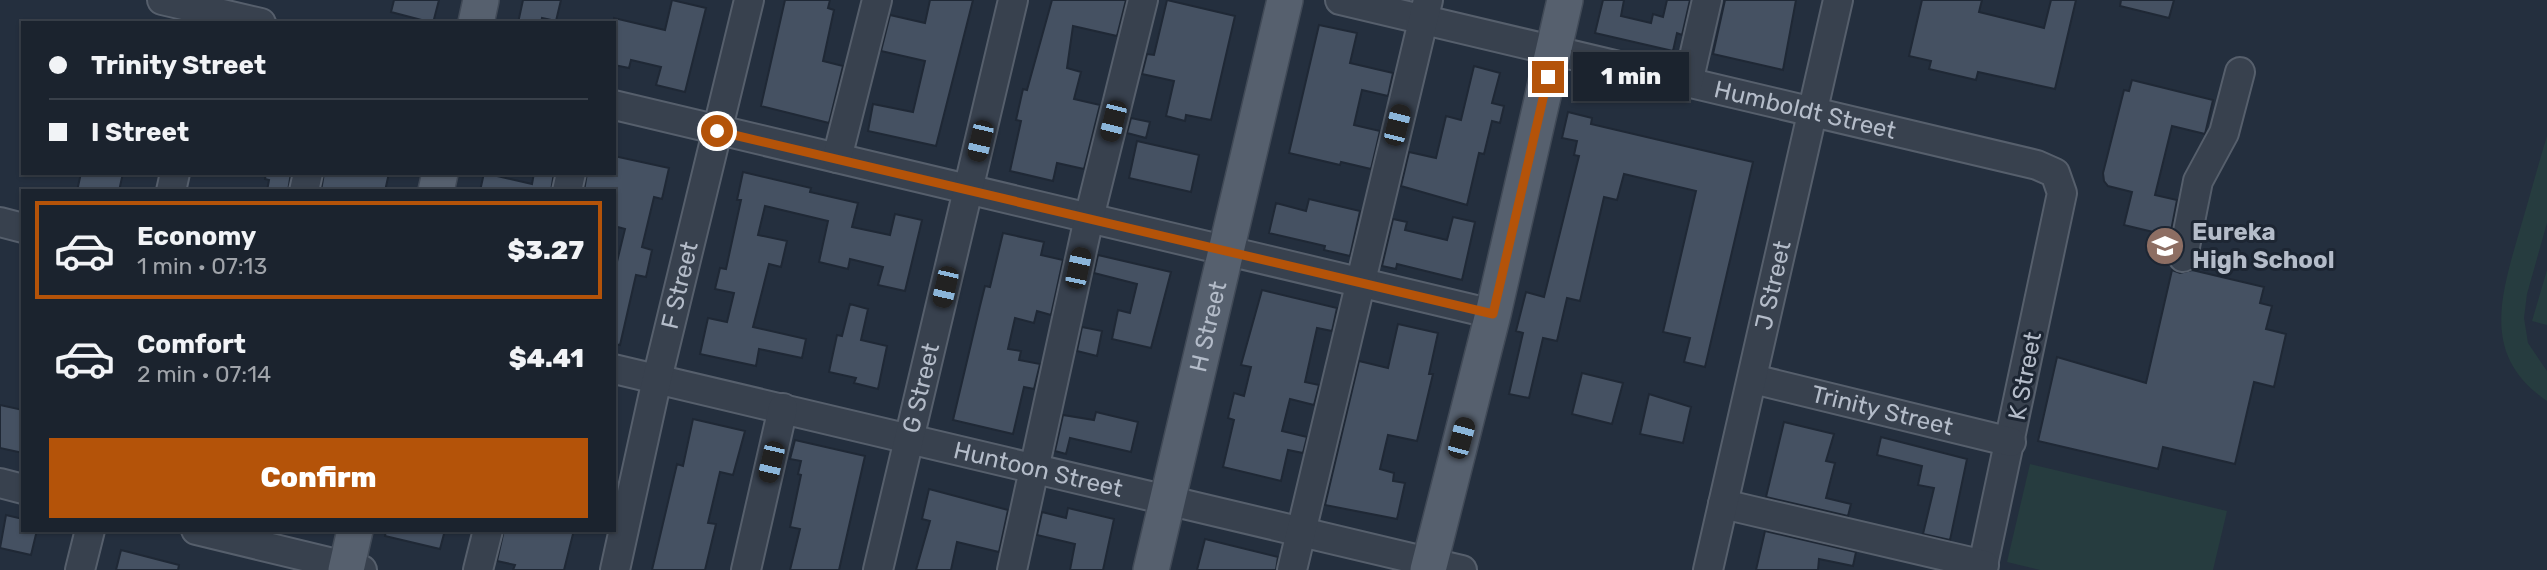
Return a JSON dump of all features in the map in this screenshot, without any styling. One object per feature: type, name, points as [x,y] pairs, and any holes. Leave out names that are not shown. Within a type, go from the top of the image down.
[{"type":"main road","points":[[476,21],[481,0]]},
{"type":"main road","name":"H Street","points":[[1151,570],[1285,0]]},
{"type":"main road","points":[[1440,567],[1493,314],[1565,0]]},
{"type":"main road","points":[[352,569],[355,532]]},
{"type":"street","points":[[162,0],[253,21]]},
{"type":"street","name":"F Street","points":[[615,570],[657,379],[749,0]]},
{"type":"street","points":[[837,158],[877,0]]},
{"type":"street","name":"G Street","points":[[878,570],[1013,0]]},
{"type":"street","points":[[1012,570],[1089,218],[1143,0]]},
{"type":"street","name":"Humboldt Street","points":[[1340,0],[1426,10],[1553,51],[2037,165],[2055,173],[2060,181]]},
{"type":"street","points":[[1688,83],[1707,0]]},
{"type":"street","name":"J Street","points":[[1708,570],[1838,0]]},
{"type":"street","points":[[1292,570],[1358,281],[1426,10]]},
{"type":"street","points":[[2183,257],[2198,181],[2224,133],[2240,72]]},
{"type":"street","points":[[616,106],[1493,314]]},
{"type":"street","name":"K Street","points":[[1983,567],[2062,193],[2060,181]]},
{"type":"street","points":[[0,222],[21,227]]},
{"type":"street","name":"Huntoon Street","points":[[616,369],[1301,531],[1440,567]]},
{"type":"street","name":"Trinity Street","points":[[1753,379],[2011,442]]},
{"type":"street","points":[[746,570],[783,408]]},
{"type":"street","points":[[0,483],[21,488]]},
{"type":"street","points":[[1723,504],[1983,567]]},
{"type":"street","points":[[80,570],[90,532]]},
{"type":"street","points":[[214,532],[352,569]]},
{"type":"street","points":[[478,570],[488,532]]},
{"type":"green space","points":[[2547,136],[2547,223],[2527,294],[2524,318],[2528,343],[2547,371],[2547,401],[2526,384],[2513,366],[2501,326],[2506,282]]},
{"type":"green space","points":[[2547,270],[2547,325],[2532,321]]},
{"type":"green space","points":[[2030,464],[2227,511],[2213,570],[2040,570],[2007,562]]},
{"type":"building","points":[[394,0],[439,0],[434,21],[391,12]]},
{"type":"building","points":[[523,0],[561,0],[556,21],[542,18],[541,21],[518,21]]},
{"type":"building","points":[[672,0],[706,8],[685,92],[656,85],[661,67],[631,60],[629,68],[616,65],[614,18],[665,30]]},
{"type":"building","points":[[785,0],[830,0],[828,8],[834,10],[823,61],[843,66],[829,123],[761,106]]},
{"type":"building","points":[[930,0],[973,0],[936,146],[868,131],[873,104],[913,112],[925,61],[881,51],[890,15],[925,23]]},
{"type":"building","points":[[1052,0],[1126,0],[1117,36],[1073,26],[1067,68],[1081,72],[1074,99],[1100,105],[1084,169],[1057,163],[1053,181],[1010,171],[1021,121],[1016,120],[1023,89],[1027,90]]},
{"type":"building","points":[[1167,0],[1235,16],[1211,120],[1186,115],[1185,121],[1166,116],[1174,81],[1142,74],[1147,54],[1154,55]]},
{"type":"building","points":[[1603,0],[1624,0],[1621,16],[1651,23],[1653,14],[1663,17],[1667,0],[1690,0],[1682,35],[1677,33],[1673,51],[1595,33]]},
{"type":"building","points":[[1725,0],[1796,0],[1783,70],[1713,54]]},
{"type":"building","points":[[1922,0],[1982,0],[1979,12],[2044,28],[2051,0],[2076,0],[2055,89],[1978,72],[1976,80],[1929,69],[1931,61],[1909,56]]},
{"type":"building","points":[[2121,0],[2174,0],[2169,18],[2120,6]]},
{"type":"building","points":[[1319,25],[1357,33],[1350,63],[1393,73],[1388,96],[1362,90],[1354,125],[1380,131],[1371,169],[1289,153]]},
{"type":"building","points":[[1474,66],[1500,73],[1492,103],[1504,106],[1500,123],[1492,121],[1484,154],[1479,153],[1467,205],[1401,186],[1409,152],[1436,158],[1446,116],[1461,120]]},
{"type":"building","points":[[2132,80],[2213,100],[2205,134],[2172,126],[2155,195],[2177,200],[2170,236],[2124,225],[2132,192],[2108,186],[2104,181],[2103,173],[2124,90],[2129,91]]},
{"type":"building","points":[[1568,112],[1592,118],[1591,124],[1753,162],[1705,367],[1684,362],[1690,338],[1663,332],[1696,191],[1624,174],[1617,200],[1604,197],[1580,301],[1567,298],[1557,341],[1543,338],[1529,398],[1509,394],[1523,333],[1516,331],[1526,292],[1544,297],[1579,156],[1574,155],[1577,141],[1562,138]]},
{"type":"building","points":[[1131,118],[1150,122],[1146,138],[1127,133]]},
{"type":"building","points":[[1137,141],[1199,155],[1191,192],[1129,178]]},
{"type":"building","points":[[616,156],[669,168],[662,199],[654,197],[642,247],[652,250],[646,277],[636,275],[620,345],[616,344],[616,266],[625,229],[616,227],[616,189],[584,189],[587,175],[616,175]]},
{"type":"building","points":[[743,172],[811,188],[810,192],[858,203],[852,227],[890,235],[895,214],[922,220],[905,291],[878,285],[883,267],[850,259],[848,269],[819,262],[828,221],[765,206],[758,235],[787,241],[781,267],[769,264],[753,327],[806,339],[802,358],[759,349],[756,366],[700,354],[708,318],[727,322],[734,293],[715,289],[720,268],[726,269],[741,200],[737,200]]},
{"type":"building","points":[[81,175],[123,175],[119,189],[77,189]]},
{"type":"building","points":[[266,175],[291,175],[288,189],[267,189],[269,180],[265,179]]},
{"type":"building","points":[[324,175],[389,175],[385,189],[321,189]]},
{"type":"building","points":[[484,175],[532,184],[534,175],[554,175],[551,189],[480,189]]},
{"type":"building","points":[[1309,199],[1360,211],[1350,256],[1324,250],[1325,246],[1269,233],[1276,203],[1306,211]]},
{"type":"building","points":[[1453,217],[1475,222],[1462,280],[1397,264],[1396,269],[1382,266],[1393,219],[1407,222],[1405,230],[1447,240]]},
{"type":"building","points":[[1003,233],[1044,242],[1041,255],[1063,260],[1051,315],[1037,311],[1034,323],[1015,318],[1008,349],[1021,351],[1019,360],[1040,364],[1034,389],[1024,387],[1013,434],[953,420],[985,286],[990,287]]},
{"type":"building","points":[[1098,255],[1171,272],[1151,348],[1112,339],[1118,310],[1130,313],[1137,284],[1094,273]]},
{"type":"building","points":[[2172,270],[2180,273],[2192,270],[2264,287],[2260,303],[2272,306],[2266,329],[2286,334],[2274,387],[2254,382],[2235,464],[2163,447],[2158,469],[2038,441],[2057,357],[2146,383]]},
{"type":"building","points":[[1262,290],[1337,308],[1332,331],[1317,328],[1305,382],[1319,385],[1314,405],[1290,399],[1282,431],[1307,437],[1303,453],[1288,450],[1281,481],[1223,467],[1234,420],[1228,418],[1234,393],[1244,396],[1251,367],[1241,365]]},
{"type":"building","points":[[850,304],[868,309],[861,340],[887,346],[878,389],[854,383],[856,378],[829,372],[837,335],[842,336]]},
{"type":"building","points":[[1398,324],[1438,333],[1429,374],[1433,374],[1417,441],[1388,435],[1380,469],[1394,473],[1393,481],[1405,483],[1397,519],[1325,505],[1359,361],[1388,368]]},
{"type":"building","points":[[1082,327],[1102,331],[1097,356],[1077,351]]},
{"type":"building","points":[[1582,373],[1623,383],[1612,424],[1572,414]]},
{"type":"building","points":[[1649,394],[1691,407],[1683,443],[1640,434]]},
{"type":"building","points":[[0,405],[21,410],[21,453],[0,448]]},
{"type":"building","points":[[1096,412],[1138,422],[1131,452],[1070,438],[1066,454],[1055,451],[1063,415],[1094,420]]},
{"type":"building","points":[[693,419],[745,431],[733,475],[720,472],[708,523],[716,524],[705,570],[652,570],[677,464],[683,466]]},
{"type":"building","points":[[1784,422],[1834,434],[1826,461],[1835,463],[1826,498],[1851,504],[1848,516],[1766,497]]},
{"type":"building","points":[[1881,437],[1967,459],[1950,540],[1923,534],[1934,488],[1918,485],[1922,466],[1877,455]]},
{"type":"building","points":[[795,440],[865,456],[839,570],[790,570],[800,529],[790,527],[801,475],[798,474],[801,461],[790,459]]},
{"type":"building","points":[[929,489],[1008,510],[999,552],[957,542],[951,570],[916,570],[930,521],[922,519]]},
{"type":"building","points":[[1068,508],[1114,519],[1103,570],[1070,570],[1075,544],[1037,535],[1042,512],[1066,518]]},
{"type":"building","points":[[6,515],[21,519],[21,532],[37,532],[31,555],[0,548]]},
{"type":"building","points":[[1765,531],[1856,552],[1853,566],[1819,559],[1818,570],[1756,570]]},
{"type":"building","points":[[386,532],[444,532],[440,549],[385,536]]},
{"type":"building","points":[[504,532],[574,532],[564,570],[513,570],[515,565],[497,561]]},
{"type":"building","points":[[1205,539],[1278,557],[1276,570],[1197,570]]},
{"type":"building","points":[[121,550],[179,565],[178,570],[116,570]]},
{"type":"place","name":"Eureka High School","points":[[2165,246]]},
{"type":"route","points":[[717,131],[1493,314],[1548,77]]}]
